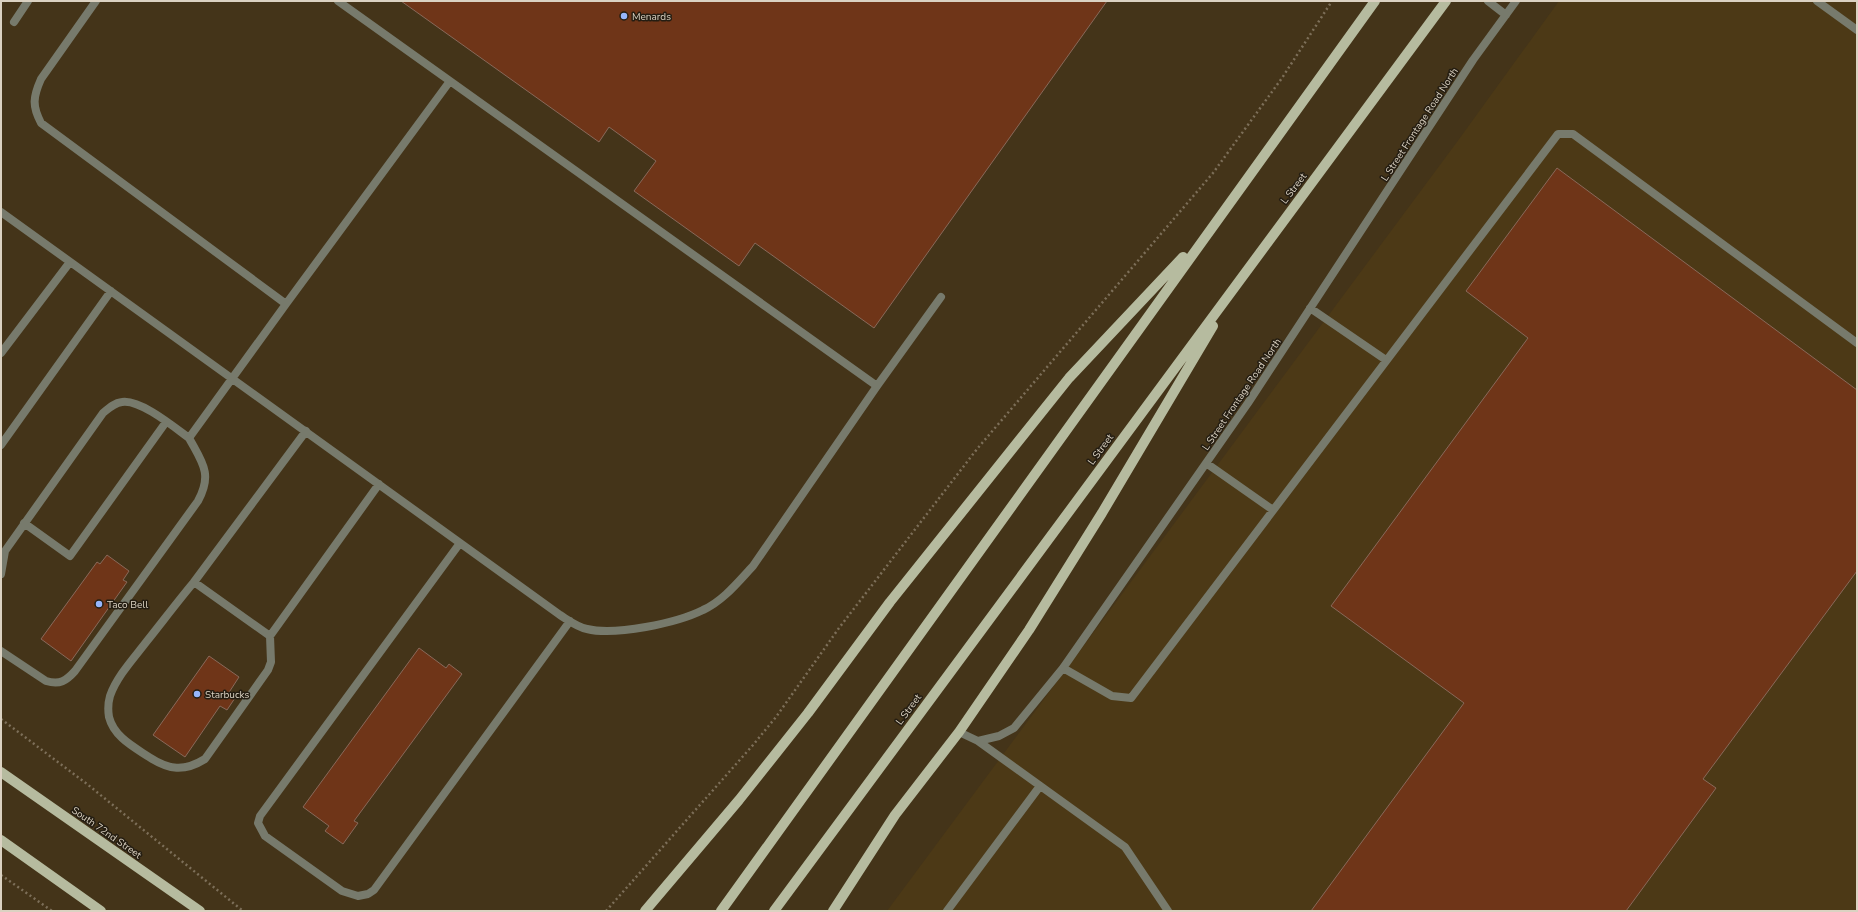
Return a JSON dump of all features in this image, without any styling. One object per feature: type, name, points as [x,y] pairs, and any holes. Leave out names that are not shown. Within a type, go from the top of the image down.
[{"type":"main road","points":[[721,911],[1375,1]]},
{"type":"main road","name":"L Street","points":[[774,911],[1446,1]]},
{"type":"main road","points":[[645,911],[739,800],[808,713],[890,602],[1069,378],[1210,229]]},
{"type":"main road","points":[[833,911],[895,815],[959,732],[1029,630],[1102,514],[1240,279]]},
{"type":"main road","name":"South 72nd Street","points":[[1,772],[200,911]]},
{"type":"main road","points":[[1,840],[101,911]]},
{"type":"lane","points":[[14,22],[28,1]]},
{"type":"lane","points":[[96,1],[40,79],[34,94],[34,100],[35,111],[42,123],[286,304]]},
{"type":"lane","points":[[338,1],[877,386]]},
{"type":"lane","points":[[1488,1],[1506,15]]},
{"type":"lane","name":"L Street Frontage Road North","points":[[978,741],[999,736],[1014,728],[1063,668],[1206,462],[1310,308],[1473,60],[1516,1]]},
{"type":"lane","points":[[1817,1],[1857,30]]},
{"type":"lane","points":[[189,438],[450,81]]},
{"type":"lane","points":[[1063,668],[1112,696],[1131,698],[1558,134],[1573,134],[1857,343]]},
{"type":"lane","points":[[1,212],[570,621],[586,629],[618,632],[672,621],[703,610],[730,592],[753,566],[877,386],[941,297]]},
{"type":"lane","points":[[1,353],[70,262]]},
{"type":"lane","points":[[1,445],[111,291]]},
{"type":"lane","points":[[1310,308],[1386,360]]},
{"type":"lane","points":[[1,574],[5,551],[103,413],[112,405],[123,402],[133,403],[166,422],[189,438],[206,473],[204,491],[75,671],[62,682],[54,683],[46,681],[1,651]]},
{"type":"lane","points":[[24,523],[70,556],[166,422]]},
{"type":"lane","points":[[306,431],[194,582],[136,654],[114,688],[110,698],[109,716],[112,724],[126,741],[135,748],[157,762],[175,768],[194,766],[205,759],[268,670],[271,662],[270,636],[379,484]]},
{"type":"lane","points":[[1206,462],[1273,510]]},
{"type":"lane","points":[[460,543],[260,816],[258,823],[265,836],[342,892],[358,896],[368,894],[374,890],[570,621]]},
{"type":"lane","points":[[194,582],[270,636]]},
{"type":"lane","points":[[959,732],[978,741],[1125,848],[1168,911]]},
{"type":"lane","points":[[948,911],[1040,786]]},
{"type":"path","points":[[1,719],[87,784],[244,911]]},
{"type":"path","points":[[1,875],[52,911]]},
{"type":"shaded area","points":[[1559,1],[1857,1],[1857,911],[887,911],[1457,142]]},
{"type":"building","points":[[401,1],[1107,1],[874,328],[755,243],[739,266],[634,191],[656,161],[609,127],[599,142]]},
{"type":"building","points":[[1557,168],[1857,390],[1857,571],[1703,779],[1716,788],[1626,911],[1311,911],[1464,703],[1331,606],[1528,338],[1466,291]]},
{"type":"building","points":[[107,555],[129,571],[123,580],[127,582],[71,661],[41,639],[97,562],[100,564]]},
{"type":"building","points":[[419,648],[446,668],[449,664],[462,674],[354,821],[358,823],[343,844],[325,831],[329,826],[303,807]]},
{"type":"building","points":[[209,656],[239,677],[228,694],[235,698],[227,710],[220,706],[185,757],[153,735]]},
{"type":"place","name":"Menards","points":[[624,16]]},
{"type":"place","name":"Taco Bell","points":[[99,604]]},
{"type":"place","name":"Starbucks","points":[[197,694]]}]
